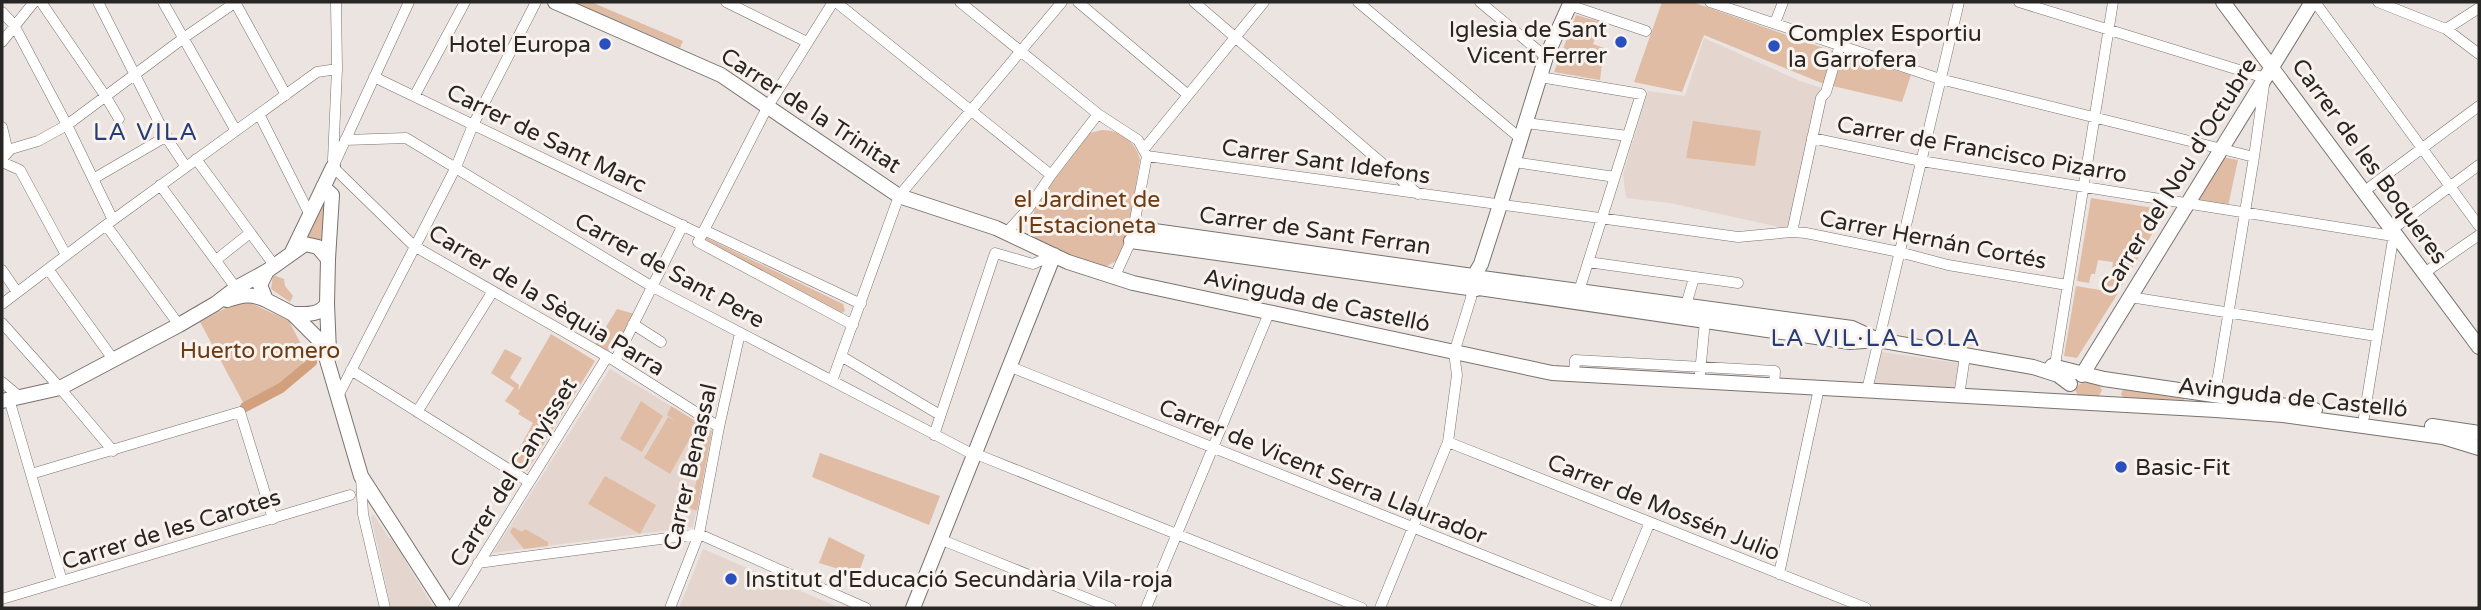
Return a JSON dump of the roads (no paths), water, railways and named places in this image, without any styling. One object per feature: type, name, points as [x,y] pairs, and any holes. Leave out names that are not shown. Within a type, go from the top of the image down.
[{"type":"street","points":[[2,42],[34,2]]},
{"type":"street","points":[[41,2],[119,119]]},
{"type":"street","points":[[97,2],[186,167]]},
{"type":"street","points":[[163,2],[236,131]]},
{"type":"street","points":[[6,156],[68,125],[235,2],[286,95]]},
{"type":"street","points":[[332,167],[337,69],[336,2]]},
{"type":"street","points":[[292,251],[409,2]]},
{"type":"street","points":[[415,95],[465,2]]},
{"type":"street","points":[[337,398],[456,167],[473,125],[536,2]]},
{"type":"street","name":"Carrer de la Trinitat","points":[[555,2],[721,75],[899,196],[1013,235]]},
{"type":"street","points":[[726,2],[807,42]]},
{"type":"street","points":[[701,235],[768,106],[834,2],[1051,174]]},
{"type":"street","points":[[960,2],[1098,114],[1138,140],[1146,152]]},
{"type":"street","points":[[832,381],[899,196],[1062,2]]},
{"type":"street","points":[[1078,2],[1187,94]]},
{"type":"street","points":[[1194,2],[1418,194]]},
{"type":"street","points":[[1114,278],[1133,234],[1146,152],[1187,94],[1264,2]]},
{"type":"street","points":[[1358,2],[1521,139]]},
{"type":"street","points":[[1480,2],[1546,57]]},
{"type":"street","points":[[1710,2],[1940,79],[2254,157]]},
{"type":"street","points":[[1775,23],[1783,2]]},
{"type":"street","points":[[1867,390],[1959,2]]},
{"type":"street","points":[[2019,2],[2108,31],[2271,68],[2215,395]]},
{"type":"street","points":[[2055,365],[2113,2]]},
{"type":"street","name":"Carrer de les Boqueres","points":[[2224,2],[2479,347]]},
{"type":"street","name":"Carrer de les Boqueres","points":[[2232,2],[2271,68],[2370,187],[2395,231],[2430,269],[2479,335]]},
{"type":"street","points":[[2313,2],[2479,226]]},
{"type":"street","name":"Carrer del Nou d'Octubre","points":[[2082,375],[2313,2]]},
{"type":"street","points":[[2378,2],[2446,29],[2479,54]]},
{"type":"street","points":[[1380,608],[1448,442],[1457,375],[1454,353],[1546,57],[1570,3],[1646,31]]},
{"type":"street","points":[[2446,29],[2479,8]]},
{"type":"street","points":[[2,12],[14,25],[68,125],[110,222],[179,325]]},
{"type":"street","points":[[1792,232],[1821,98],[1826,92],[1840,45]]},
{"type":"street","points":[[2,304],[317,72],[337,69]]},
{"type":"street","name":"Carrer de Sant Marc","points":[[374,77],[683,225],[853,325]]},
{"type":"street","points":[[1540,77],[1641,94],[1577,297]]},
{"type":"street","points":[[2370,187],[2479,106]]},
{"type":"street","points":[[259,114],[310,215]]},
{"type":"street","points":[[1013,235],[1051,174],[1098,114]]},
{"type":"street","points":[[1526,122],[1628,136]]},
{"type":"street","points":[[2,127],[6,156],[20,170],[66,255]]},
{"type":"street","points":[[93,179],[167,136]]},
{"type":"street","name":"Carrer de Sant Pere","points":[[345,140],[405,138],[652,286],[934,435],[977,456],[1362,608]]},
{"type":"street","name":"Carrer de Francisco Pizarro","points":[[1812,138],[1921,161],[2245,214],[2395,231]]},
{"type":"street","name":"Carrer Sant Idefons","points":[[1146,152],[1602,219]]},
{"type":"street","points":[[197,159],[250,233],[270,268]]},
{"type":"street","points":[[1514,162],[1615,177]]},
{"type":"street","points":[[2364,417],[2395,231],[2479,165]]},
{"type":"street","name":"Carrer de la Sèquia Parra","points":[[332,167],[414,246],[607,357],[719,427]]},
{"type":"street","points":[[160,186],[236,288]]},
{"type":"street","points":[[323,187],[332,195],[327,304],[330,371]]},
{"type":"street","name":"Carrer Hernán Cortés","points":[[1602,219],[1738,237],[1792,232],[1899,252],[1948,265],[2067,285]]},
{"type":"street","name":"Carrer del Canyisset","points":[[449,608],[607,357],[633,324],[683,225]]},
{"type":"street","points":[[216,260],[250,233]]},
{"type":"street","name":"Carrer de Sant Ferran","points":[[1133,234],[1442,284],[1476,282],[1684,312],[1852,328],[1878,340],[2033,367],[2058,375],[2070,384]]},
{"type":"street","name":"Carrer de Sant Marc","points":[[701,235],[861,304]]},
{"type":"street","name":"Avinguda de Castelló","points":[[1013,235],[1057,257],[1114,278],[1529,370],[1574,374],[1700,374],[1774,385],[2079,402]]},
{"type":"street","points":[[2430,269],[2479,235]]},
{"type":"street","points":[[10,399],[60,387],[179,325],[305,244],[318,247],[328,259]]},
{"type":"street","points":[[934,435],[995,253],[1033,264],[1057,257]]},
{"type":"street","points":[[920,608],[977,456],[1057,257]]},
{"type":"street","points":[[1588,262],[1738,283]]},
{"type":"street","points":[[266,300],[260,285],[270,268]]},
{"type":"street","points":[[48,269],[113,359]]},
{"type":"street","points":[[2,270],[18,292]]},
{"type":"street","points":[[1684,312],[1694,278]]},
{"type":"street","points":[[417,412],[493,291]]},
{"type":"street","points":[[215,304],[241,295],[254,294],[293,314],[322,343],[361,476],[363,514],[385,608]]},
{"type":"street","points":[[2130,297],[2376,336]]},
{"type":"street","points":[[293,314],[315,313],[327,304]]},
{"type":"street","name":"Carrer de Sant Ferran","points":[[1684,312],[1705,321],[1850,342],[1878,340]]},
{"type":"street","points":[[1146,608],[1269,313]]},
{"type":"street","points":[[1700,374],[1705,321]]},
{"type":"street","points":[[2,323],[113,451]]},
{"type":"street","points":[[633,324],[661,342]]},
{"type":"street","name":"Carrer Benassal","points":[[670,608],[699,534],[740,333]]},
{"type":"street","points":[[841,356],[940,415]]},
{"type":"street","points":[[1959,396],[1965,356]]},
{"type":"street","name":"Carrer de Sant Ferran","points":[[2033,367],[2055,365],[2082,375]]},
{"type":"street","name":"Carrer de Vicent Serra Llaurador","points":[[1013,368],[1614,608]]},
{"type":"street","points":[[330,371],[351,370],[529,482]]},
{"type":"street","points":[[2082,375],[2104,379],[2111,391],[2109,397],[2099,403],[2079,402],[2069,392],[2070,384],[2076,377],[2082,375]]},
{"type":"street","name":"Avinguda de Castelló","points":[[2104,379],[2479,433]]},
{"type":"street","points":[[2,382],[10,399],[62,582]]},
{"type":"street","points":[[1779,574],[1819,388]]},
{"type":"street","name":"Avinguda de Castelló","points":[[2099,403],[2283,415],[2443,437],[2479,448]]},
{"type":"street","points":[[31,474],[240,411],[273,519]]},
{"type":"street","name":"Carrer de Mossén Julio","points":[[1448,442],[1866,608]]},
{"type":"street","points":[[361,476],[449,608]]},
{"type":"street","name":"Carrer de les Carotes","points":[[2,600],[350,495]]},
{"type":"street","points":[[368,529],[369,511],[380,505]]},
{"type":"street","points":[[1614,608],[1650,522]]},
{"type":"street","points":[[478,563],[699,534],[866,608]]},
{"type":"street","points":[[913,608],[944,541]]},
{"type":"street","points":[[944,541],[1111,608]]},
{"type":"waterway","points":[[245,407],[281,388],[312,362]]},
{"type":"place","name":"Iglesia de Sant Vicent Ferrer","points":[[1621,42]]},
{"type":"place","name":"Hotel Europa","points":[[605,44]]},
{"type":"place","name":"Complex Esportiu la Garrofera","points":[[1774,46]]},
{"type":"place","name":"Basic-Fit","points":[[2121,467]]},
{"type":"place","name":"Institut d'Educació Secundària Vila-roja","points":[[731,579]]},
{"type":"district","name":"LA VILA","points":[[146,132]]},
{"type":"district","name":"LA VIL·LA LOLA","points":[[1876,338]]},
{"type":"park label","name":"el Jardinet de l'Estacioneta","points":[[1087,212]]},
{"type":"park label","name":"Huerto romero","points":[[260,350]]}]
